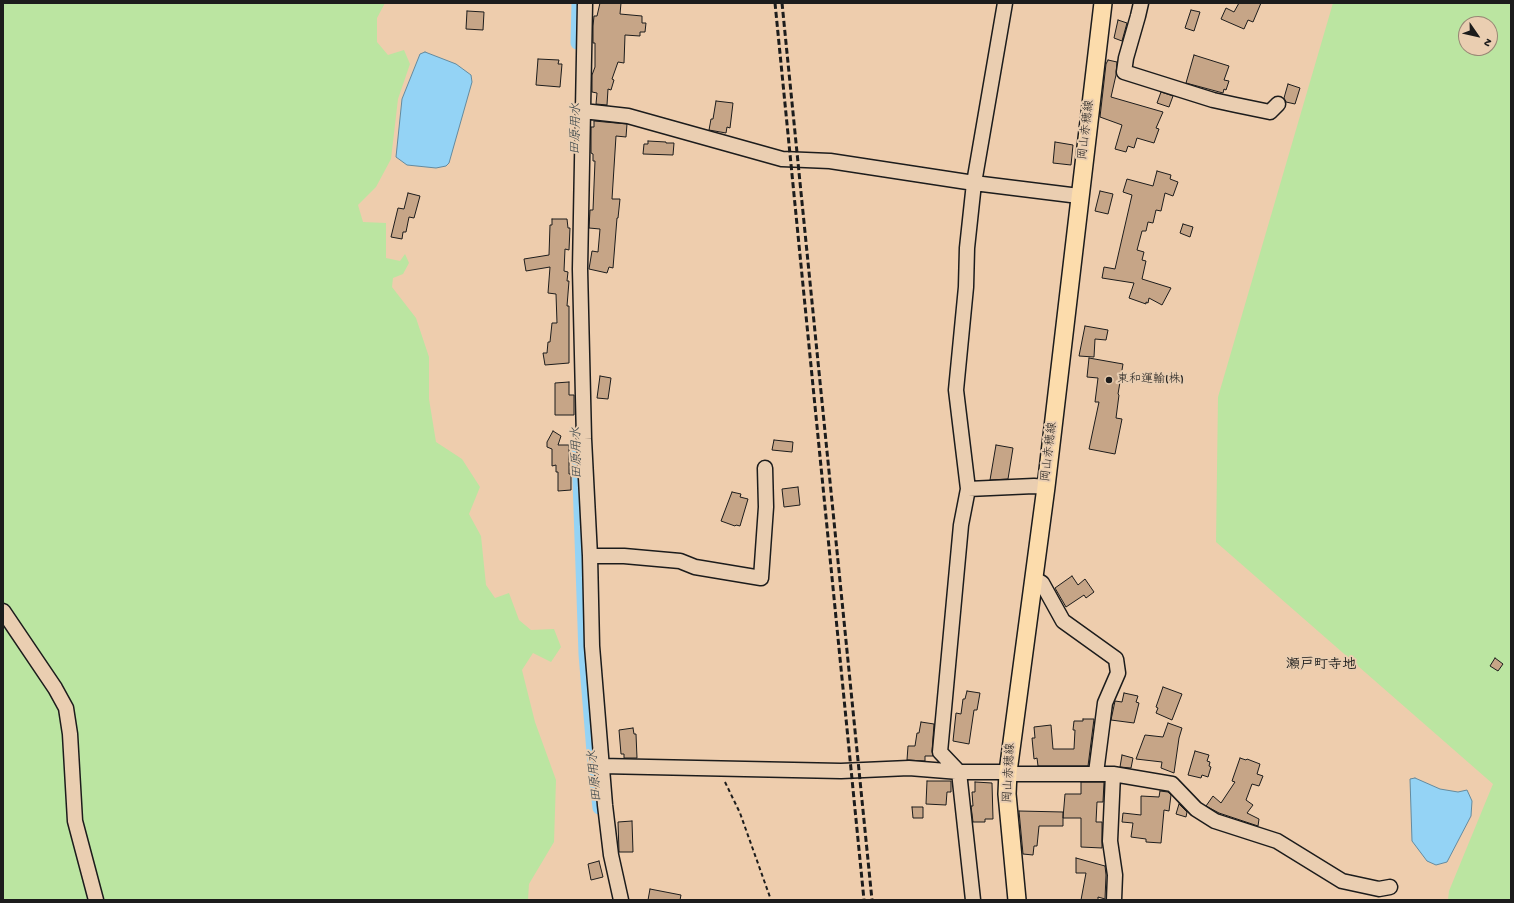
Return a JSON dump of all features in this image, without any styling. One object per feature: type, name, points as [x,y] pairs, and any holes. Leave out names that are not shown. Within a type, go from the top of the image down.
[{"type":"main road","name":"岡山赤穂線","points":[[1017,900],[1007,794],[1008,772],[1046,487],[1079,196],[1103,3]]},
{"type":"street","points":[[585,3],[580,269],[584,438],[590,556],[592,646],[601,766],[611,855],[621,900]]},
{"type":"street","points":[[973,900],[959,772],[940,752],[960,525],[968,489],[956,390],[974,183],[1005,3]]},
{"type":"street","points":[[1140,3],[1138,16],[1126,58],[1124,72],[1213,100],[1236,105],[1270,112],[1278,104]]},
{"type":"street","points":[[583,111],[628,116],[782,159],[830,161],[974,183],[1079,196]]},
{"type":"street","points":[[590,556],[624,556],[680,561],[695,567],[761,578],[766,507],[765,468]]},
{"type":"street","points":[[968,489],[1034,486],[1046,487]]},
{"type":"street","points":[[1034,578],[1042,583],[1063,620],[1116,659],[1118,673],[1105,703],[1096,773]]},
{"type":"street","points":[[3,610],[55,688],[66,708],[70,734],[75,821],[96,900]]},
{"type":"street","points":[[601,766],[841,771],[909,768],[959,772],[1008,772],[1015,774],[1113,774],[1172,784],[1196,808],[1216,821],[1277,841],[1342,881],[1379,889],[1390,887]]},
{"type":"street","points":[[1113,774],[1110,841],[1116,876],[1114,900]]},
{"type":"path","points":[[722,769],[724,780],[740,813],[771,900]]},
{"type":"green space","points":[[3,3],[385,3],[377,18],[377,42],[388,55],[404,50],[410,64],[398,99],[391,159],[376,187],[358,205],[363,222],[386,223],[386,258],[400,261],[405,254],[409,263],[403,274],[393,278],[392,287],[416,318],[429,357],[429,399],[436,442],[462,459],[480,487],[469,514],[481,536],[486,585],[495,598],[509,593],[519,620],[531,630],[554,629],[561,647],[551,662],[533,653],[522,670],[535,722],[556,780],[554,842],[529,884],[528,900],[3,900]]},
{"type":"green space","points":[[1333,3],[1511,3],[1511,900],[1448,900],[1449,891],[1493,784],[1216,542],[1218,397]]},
{"type":"water","points":[[425,52],[456,64],[471,75],[472,82],[449,163],[446,166],[436,168],[407,165],[396,157],[402,99],[420,54]]},
{"type":"water","points":[[1415,778],[1440,789],[1458,792],[1467,790],[1472,801],[1471,816],[1447,862],[1436,865],[1427,861],[1412,841],[1410,779]]},
{"type":"building","points":[[600,3],[621,3],[620,14],[642,16],[642,23],[646,23],[645,32],[640,32],[640,36],[625,35],[624,63],[618,62],[612,79],[614,80],[611,90],[608,89],[607,105],[596,104],[597,93],[592,92],[592,75],[595,67],[593,26],[594,16],[597,16]]},
{"type":"building","points":[[1239,3],[1261,3],[1253,22],[1248,20],[1244,29],[1221,19],[1226,8],[1234,12]]},
{"type":"building","points":[[1191,10],[1200,12],[1194,31],[1185,28]]},
{"type":"building","points":[[467,11],[484,12],[483,30],[466,29]]},
{"type":"building","points":[[1118,20],[1127,23],[1122,41],[1114,38]]},
{"type":"building","points":[[1194,55],[1229,66],[1224,80],[1229,81],[1226,90],[1224,89],[1223,93],[1186,83]]},
{"type":"building","points":[[538,59],[559,60],[558,64],[562,64],[560,87],[536,85]]},
{"type":"building","points":[[1108,60],[1117,62],[1116,75],[1111,97],[1163,112],[1156,128],[1159,129],[1154,143],[1137,138],[1134,148],[1128,146],[1126,152],[1115,149],[1122,125],[1100,117],[1106,64]]},
{"type":"building","points":[[1288,84],[1300,88],[1295,104],[1286,102],[1284,98]]},
{"type":"building","points":[[1161,92],[1173,96],[1169,107],[1157,103]]},
{"type":"building","points":[[716,101],[733,103],[730,128],[727,127],[726,133],[709,130],[711,119],[713,119]]},
{"type":"building","points":[[594,121],[627,124],[626,137],[616,136],[612,199],[620,199],[613,268],[609,267],[607,273],[589,269],[592,251],[598,252],[600,229],[589,228],[590,210],[593,210],[595,161],[593,161],[593,154],[591,153],[591,127],[594,127]]},
{"type":"building","points":[[648,141],[674,143],[673,155],[643,154],[644,144],[648,144]]},
{"type":"building","points":[[1055,142],[1073,145],[1071,165],[1053,163]]},
{"type":"building","points":[[1157,171],[1171,175],[1170,179],[1178,182],[1173,196],[1165,193],[1161,211],[1156,210],[1153,223],[1148,222],[1146,231],[1142,231],[1137,250],[1144,252],[1142,260],[1146,261],[1142,279],[1171,288],[1162,305],[1149,298],[1148,303],[1146,302],[1146,304],[1129,298],[1134,283],[1102,278],[1104,267],[1115,269],[1132,195],[1123,192],[1127,179],[1153,186]]},
{"type":"building","points":[[1100,191],[1113,194],[1108,214],[1095,211]]},
{"type":"building","points":[[408,193],[420,196],[414,218],[409,217],[406,232],[403,232],[402,239],[391,237],[398,208],[404,209]]},
{"type":"building","points":[[552,219],[567,219],[568,228],[570,228],[569,250],[565,249],[564,271],[568,272],[567,281],[569,281],[567,306],[569,306],[569,363],[545,365],[543,353],[547,353],[552,323],[557,323],[556,294],[548,293],[550,267],[526,271],[524,259],[549,255],[550,225],[552,225]]},
{"type":"building","points":[[1183,224],[1193,227],[1190,237],[1180,233]]},
{"type":"building","points":[[1085,326],[1108,330],[1106,340],[1095,339],[1094,357],[1079,356]]},
{"type":"building","points":[[1089,358],[1123,364],[1116,418],[1122,419],[1115,454],[1089,449],[1099,402],[1095,402],[1098,378],[1087,377]]},
{"type":"building","points":[[600,376],[611,378],[608,399],[597,398]]},
{"type":"building","points":[[569,382],[569,395],[574,395],[574,415],[555,415],[555,383]]},
{"type":"building","points":[[553,431],[561,436],[558,445],[569,445],[569,474],[571,474],[571,490],[558,491],[558,472],[556,472],[556,465],[552,466],[552,449],[547,447],[547,442]]},
{"type":"building","points":[[774,440],[793,442],[792,452],[772,450]]},
{"type":"building","points":[[996,445],[1013,448],[1008,479],[990,480]]},
{"type":"building","points":[[798,487],[800,505],[784,507],[782,489]]},
{"type":"building","points":[[732,492],[741,494],[740,497],[748,499],[740,526],[735,526],[721,521]]},
{"type":"building","points":[[1072,576],[1078,585],[1085,579],[1094,592],[1086,598],[1084,595],[1066,607],[1055,588]]},
{"type":"building","points":[[1495,658],[1503,664],[1498,671],[1490,666]]},
{"type":"building","points":[[1163,687],[1182,694],[1172,720],[1156,713],[1158,708],[1156,707]]},
{"type":"building","points":[[967,691],[980,693],[977,710],[974,710],[969,744],[953,741],[956,713],[961,714],[963,699],[965,699]]},
{"type":"building","points":[[1124,693],[1138,696],[1136,702],[1139,703],[1134,723],[1111,720],[1115,701],[1122,702]]},
{"type":"building","points":[[1083,719],[1094,719],[1088,766],[1038,766],[1037,758],[1034,759],[1032,738],[1035,738],[1034,727],[1051,725],[1053,749],[1074,749],[1074,721],[1083,721]]},
{"type":"building","points":[[921,722],[934,724],[933,756],[925,756],[925,761],[907,760],[908,746],[915,746],[917,733],[919,733]]},
{"type":"building","points":[[1168,723],[1182,728],[1179,738],[1174,773],[1161,768],[1162,762],[1136,759],[1145,735],[1163,737]]},
{"type":"building","points":[[633,728],[634,734],[636,734],[637,758],[624,758],[624,754],[621,754],[619,730]]},
{"type":"building","points":[[1195,751],[1209,755],[1207,761],[1210,762],[1209,766],[1211,767],[1208,777],[1202,775],[1201,778],[1188,775]]},
{"type":"building","points":[[1122,755],[1133,758],[1131,768],[1120,767]]},
{"type":"building","points":[[1240,758],[1260,764],[1257,774],[1263,776],[1259,786],[1252,784],[1246,800],[1253,805],[1247,813],[1259,819],[1258,826],[1219,813],[1206,806],[1213,796],[1221,803],[1235,782],[1232,781]]},
{"type":"building","points":[[927,781],[951,781],[951,792],[947,792],[946,805],[926,804]]},
{"type":"building","points":[[975,782],[992,783],[993,819],[985,819],[985,822],[973,822],[971,806],[973,806],[972,792],[975,792]]},
{"type":"building","points":[[1081,782],[1104,782],[1103,802],[1097,802],[1096,822],[1102,822],[1102,848],[1081,847],[1081,818],[1063,818],[1065,794],[1081,794]]},
{"type":"building","points":[[1160,791],[1168,792],[1171,795],[1169,811],[1164,810],[1161,843],[1146,842],[1146,839],[1131,837],[1133,823],[1122,822],[1123,813],[1141,815],[1141,796],[1159,797]]},
{"type":"building","points":[[1179,804],[1187,812],[1186,817],[1176,814]]},
{"type":"building","points":[[912,807],[923,807],[923,818],[913,818]]},
{"type":"building","points":[[1019,811],[1063,812],[1063,826],[1039,826],[1037,846],[1034,846],[1033,855],[1023,854]]},
{"type":"building","points":[[632,821],[633,852],[619,852],[618,822]]},
{"type":"building","points":[[1076,858],[1105,866],[1105,899],[1098,897],[1098,900],[1081,900],[1086,873],[1076,873]]},
{"type":"building","points":[[599,861],[603,877],[591,880],[588,864]]},
{"type":"building","points":[[650,889],[681,895],[680,900],[648,900]]},
{"type":"waterway","name":"田原用水","points":[[577,43],[578,3]]},
{"type":"waterway","name":"田原用水","points":[[578,452],[585,654],[599,808]]},
{"type":"railway","points":[[775,3],[864,900]]},
{"type":"railway","points":[[782,3],[872,900]]},
{"type":"place","name":"東和運輸(株)","points":[[1109,380]]},
{"type":"district","name":"瀬戸町寺地","points":[[1321,666]]}]
